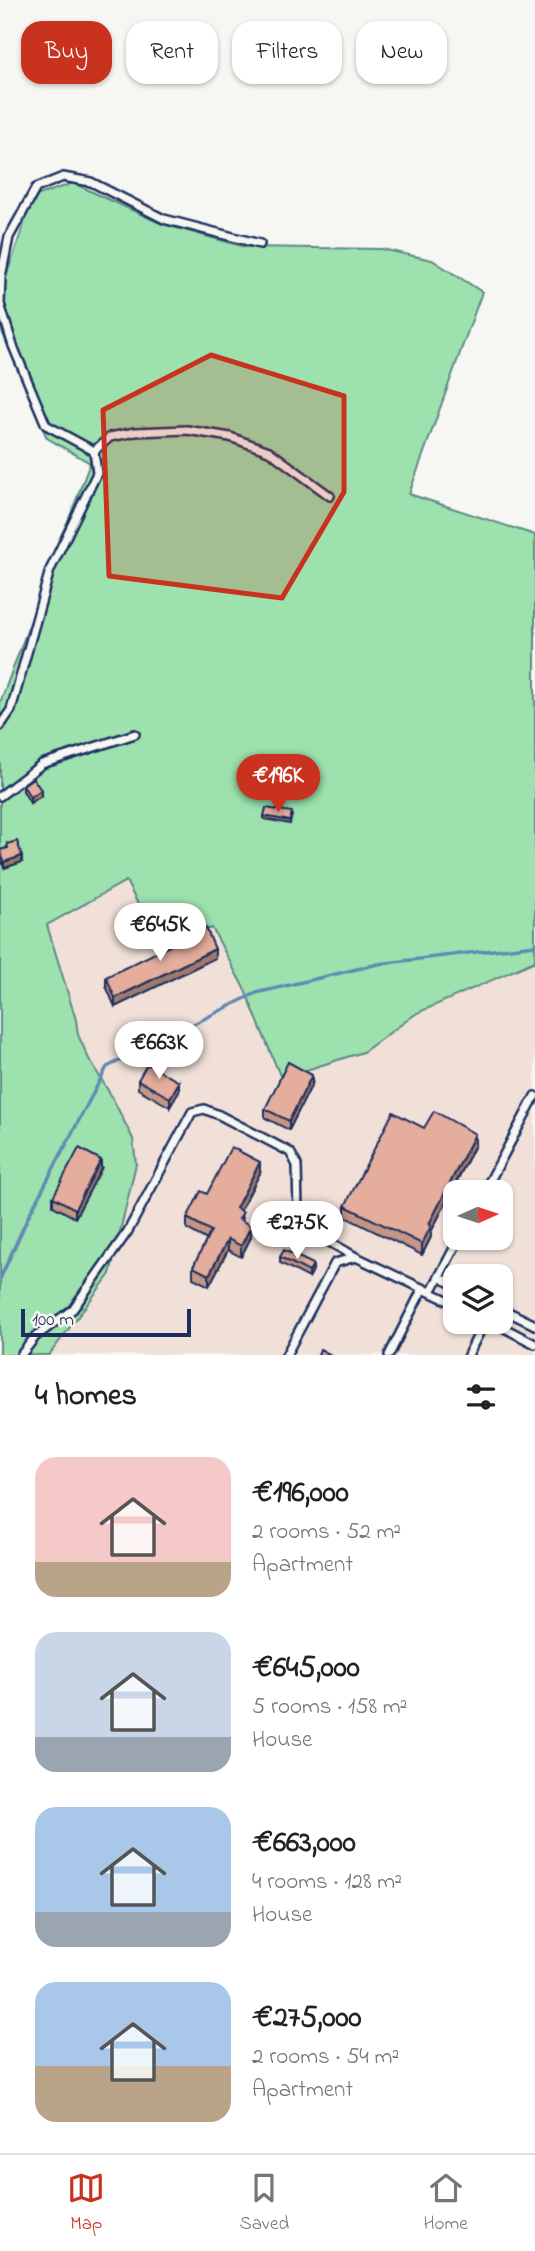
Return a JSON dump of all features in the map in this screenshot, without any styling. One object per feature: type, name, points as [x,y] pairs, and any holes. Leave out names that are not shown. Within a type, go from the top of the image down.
[{"type":"lane","points":[[94,451],[46,425],[13,346],[0,304],[1,277],[9,237],[36,188],[64,177],[91,183],[164,219],[260,244]]},
{"type":"lane","points":[[94,451],[110,437],[135,432],[187,430],[230,436],[269,451],[330,496]]},
{"type":"lane","points":[[0,726],[11,710],[50,570],[97,472],[94,451]]},
{"type":"lane","points":[[0,796],[42,764],[135,734]]},
{"type":"lane","points":[[490,1180],[535,1096]]},
{"type":"lane","points":[[21,1355],[35,1337],[73,1309],[128,1231],[192,1112],[204,1109],[290,1152],[297,1165],[298,1213],[303,1227],[356,1257],[443,1298]]},
{"type":"lane","points":[[388,1355],[427,1290],[439,1277],[453,1250]]},
{"type":"lane","points":[[288,1354],[335,1263],[356,1257]]},
{"type":"lane","points":[[439,1277],[443,1279]]},
{"type":"lane","points":[[513,1314],[535,1325]]},
{"type":"lane","points":[[513,1332],[535,1344]]},
{"type":"lane","points":[[468,1355],[478,1334]]},
{"type":"highlighted area","points":[[211,355],[344,396],[344,492],[282,598],[109,576],[103,410]]},
{"type":"shaded area","points":[[126,881],[212,928],[245,990],[363,1052],[417,1013],[535,961],[535,1355],[49,1355],[63,1335],[112,1097],[89,1059],[78,1035],[76,1020],[46,925]]},
{"type":"green space","points":[[73,183],[162,224],[245,247],[382,249],[432,260],[482,292],[409,494],[535,535],[535,961],[417,1013],[363,1052],[281,1078],[245,990],[212,928],[159,945],[126,881],[47,925],[76,1020],[78,1035],[133,1139],[136,1164],[110,1274],[49,1355],[0,1355],[0,703],[90,463],[47,438],[1,329],[3,286],[33,197]]},
{"type":"building","points":[[33,778],[41,790],[30,797],[23,785]]},
{"type":"building","points":[[266,808],[292,812],[290,821],[264,816]]},
{"type":"building","points":[[17,841],[22,856],[4,862],[0,850]]},
{"type":"building","points":[[206,928],[215,949],[115,998],[106,977]]},
{"type":"building","points":[[288,1062],[312,1075],[289,1121],[265,1109]]},
{"type":"building","points":[[147,1064],[179,1082],[170,1098],[138,1080]]},
{"type":"building","points":[[434,1111],[475,1134],[451,1180],[443,1180],[443,1197],[422,1244],[345,1206],[393,1112],[424,1128]]},
{"type":"building","points":[[231,1147],[260,1162],[236,1208],[243,1212],[239,1219],[251,1226],[241,1246],[228,1239],[209,1275],[193,1267],[211,1231],[187,1218],[201,1191],[207,1194]]},
{"type":"building","points":[[79,1148],[101,1160],[75,1209],[53,1197]]},
{"type":"building","points":[[284,1250],[313,1264],[309,1272],[280,1257]]},
{"type":"building","points":[[320,1349],[331,1355],[318,1355]]},
{"type":"waterway","points":[[0,1279],[29,1215],[107,1067],[256,993],[378,964],[535,945]]}]
